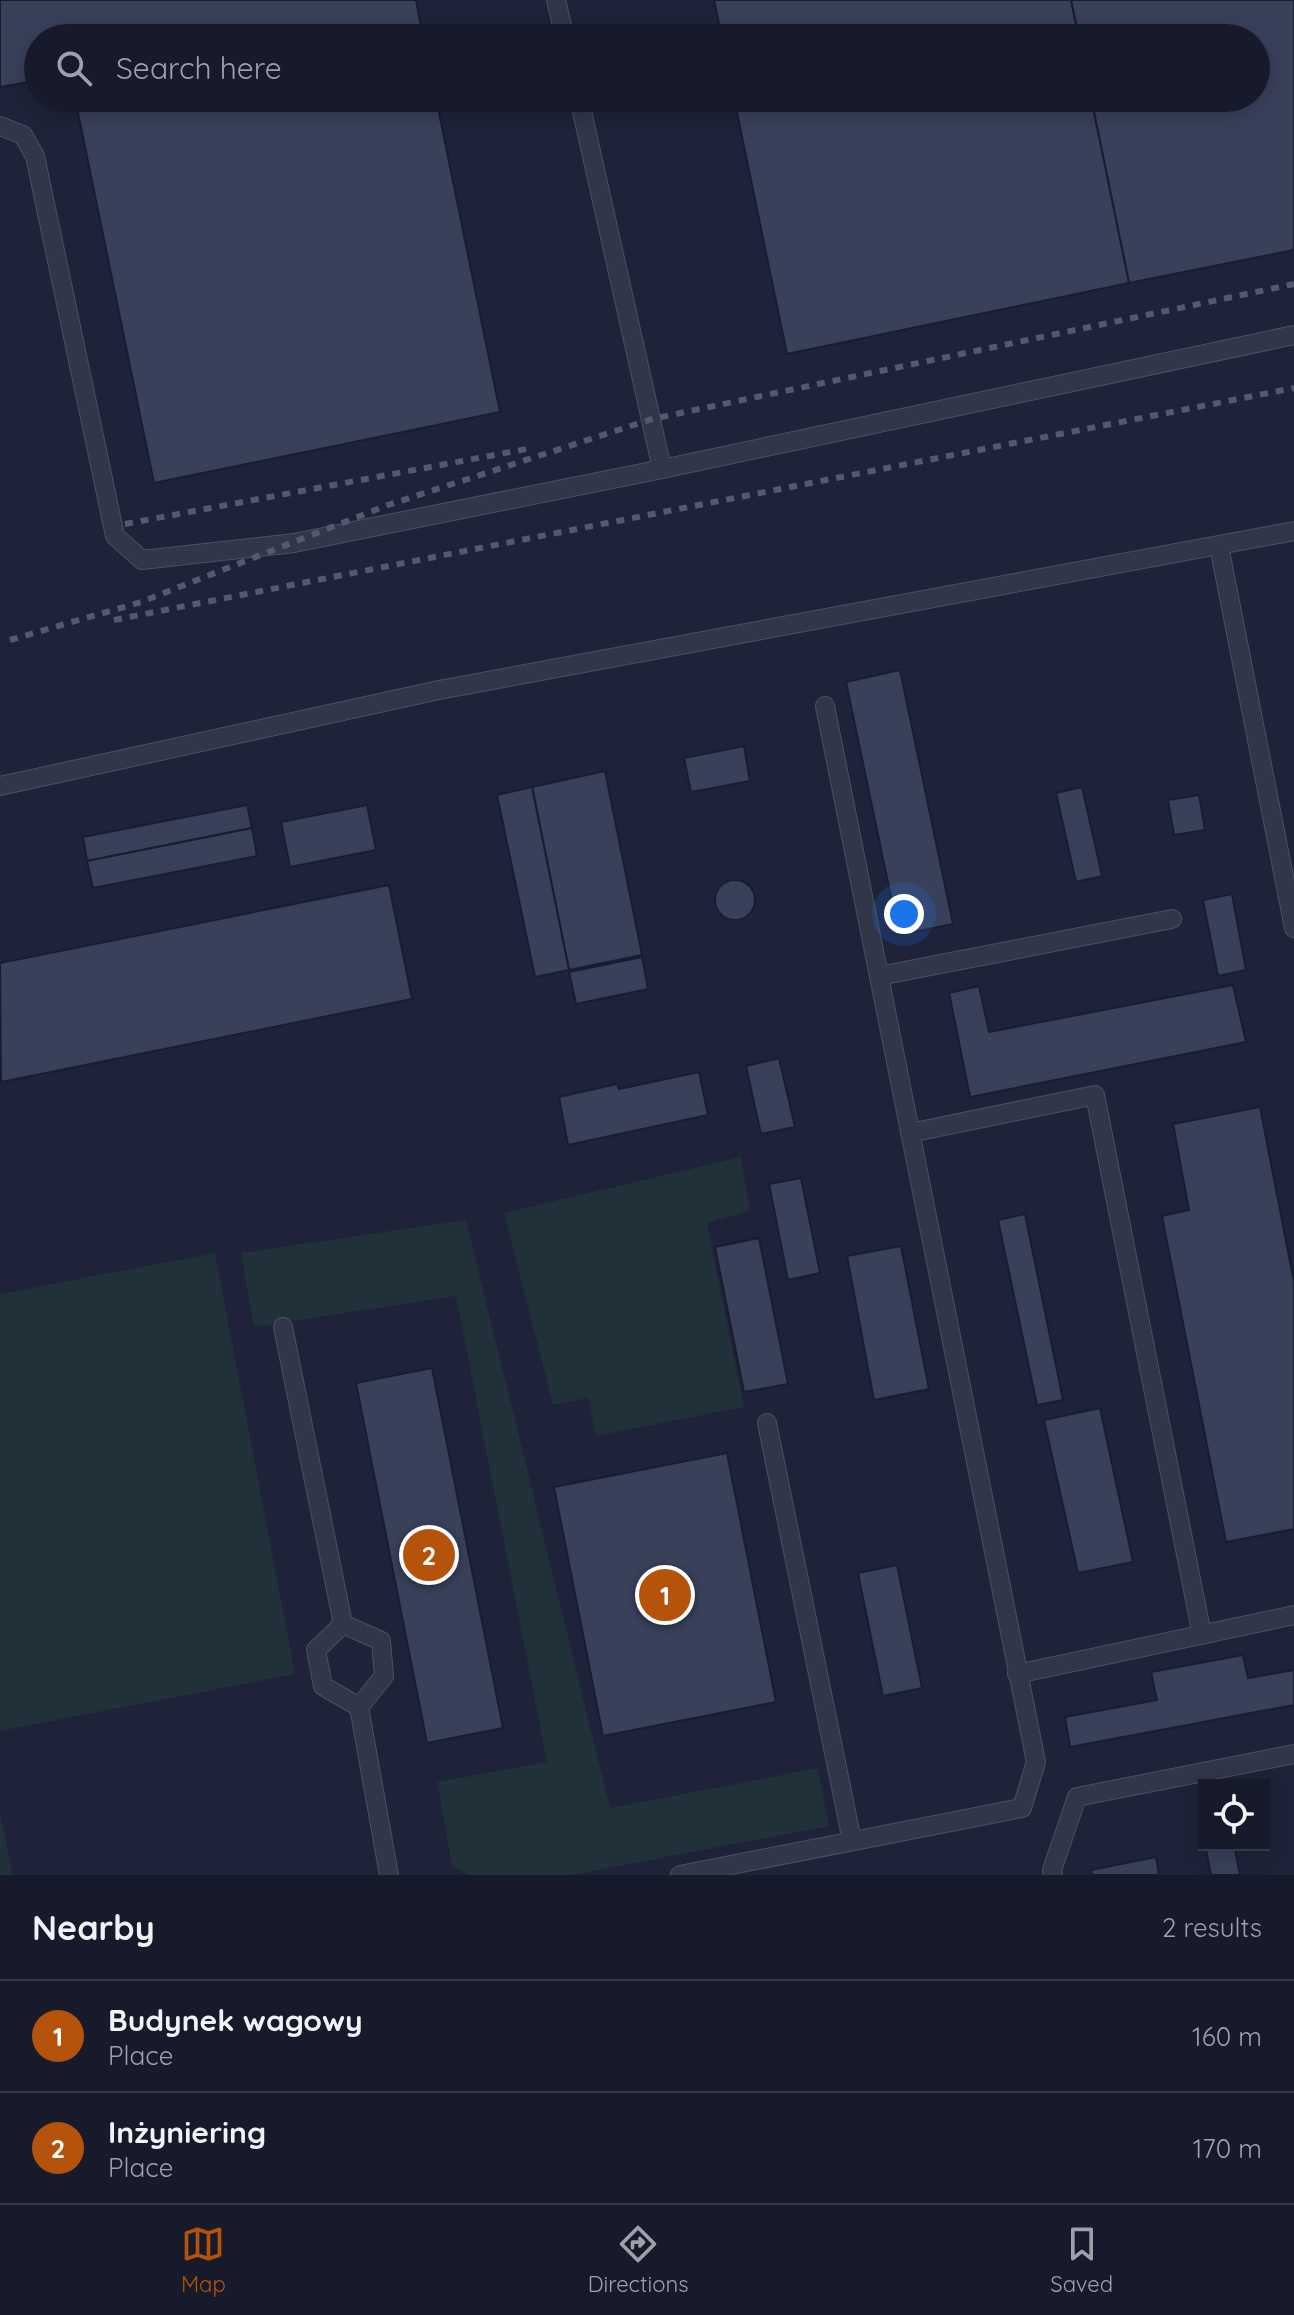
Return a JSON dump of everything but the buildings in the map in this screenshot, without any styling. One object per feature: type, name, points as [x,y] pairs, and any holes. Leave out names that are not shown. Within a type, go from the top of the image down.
[{"type":"lane","points":[[556,0],[562,24]]},
{"type":"lane","points":[[582,112],[662,469]]},
{"type":"lane","points":[[0,126],[23,135],[35,156],[115,536],[142,560],[294,543],[662,469],[1294,335]]},
{"type":"lane","points":[[0,786],[439,690],[1294,531]]},
{"type":"lane","points":[[1219,546],[1294,928]]},
{"type":"lane","points":[[680,1875],[1022,1808],[1036,1762],[825,706]]},
{"type":"lane","points":[[879,976],[1172,919]]},
{"type":"lane","points":[[910,1133],[1095,1095],[1202,1635]]},
{"type":"lane","points":[[283,1327],[343,1624]]},
{"type":"lane","points":[[767,1423],[852,1841]]},
{"type":"lane","points":[[1017,1674],[1294,1615]]},
{"type":"lane","points":[[343,1624],[381,1641],[384,1676],[359,1707],[389,1875]]},
{"type":"lane","points":[[343,1624],[316,1650],[323,1686],[359,1707]]},
{"type":"lane","points":[[1053,1875],[1052,1870],[1077,1797],[1294,1754]]},
{"type":"shaded area","points":[[741,1157],[750,1211],[707,1223],[744,1407],[596,1436],[588,1398],[553,1405],[504,1213]]},
{"type":"shaded area","points":[[466,1220],[610,1808],[818,1768],[829,1826],[571,1875],[468,1875],[452,1865],[437,1782],[547,1762],[456,1296],[254,1327],[241,1253]]},
{"type":"shaded area","points":[[215,1253],[295,1674],[0,1731],[0,1294]]},
{"type":"shaded area","points":[[0,1814],[13,1875],[0,1875]]},
{"type":"railway","points":[[10,640],[141,602],[388,505],[652,419],[1294,284]]},
{"type":"railway","points":[[114,620],[1294,388]]},
{"type":"railway","points":[[125,524],[532,448]]},
{"type":"place","name":"Inżyniering","points":[[429,1555]]},
{"type":"place","name":"Budynek wagowy","points":[[665,1595]]}]
